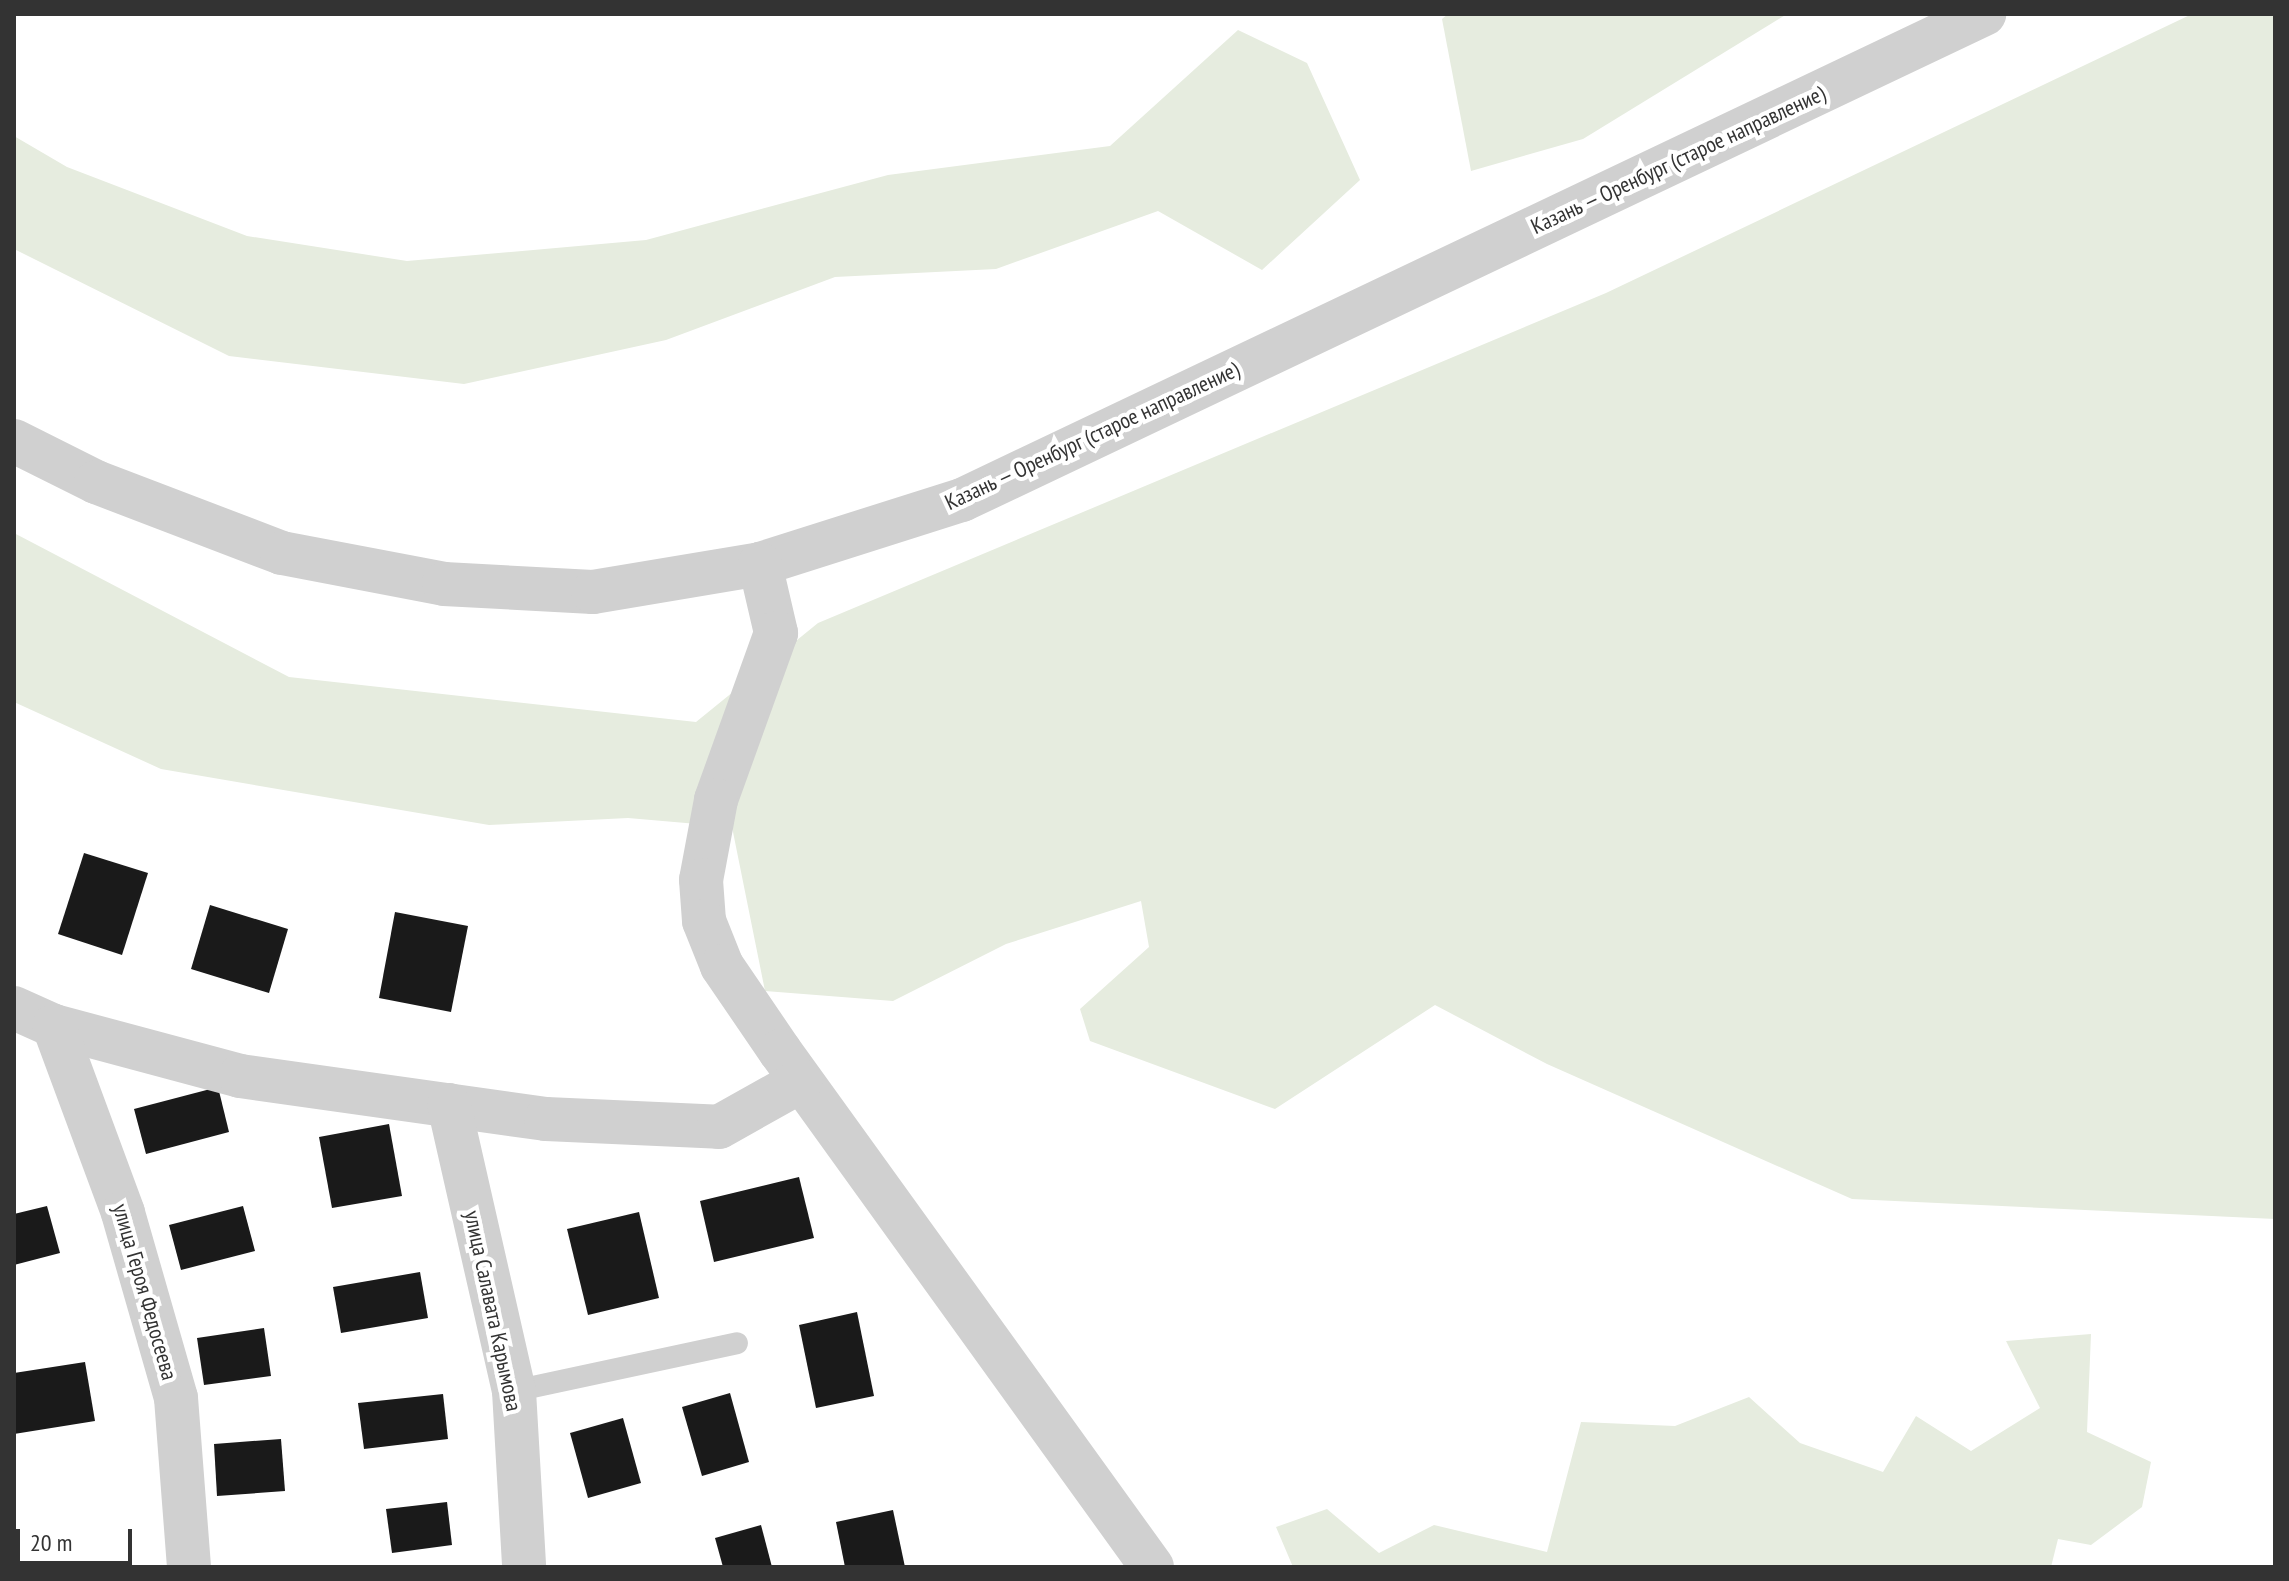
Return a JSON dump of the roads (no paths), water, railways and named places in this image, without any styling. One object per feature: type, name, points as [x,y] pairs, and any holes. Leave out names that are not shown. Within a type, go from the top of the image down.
[{"type":"street","name":"Казань — Оренбург (старое направление)","points":[[14,441],[96,482],[282,553],[444,584],[593,592],[760,564],[962,500],[1984,14]]},
{"type":"street","points":[[760,564],[776,633],[716,800],[701,880],[704,921],[722,966],[801,1081],[1152,1567]]},
{"type":"street","points":[[14,1008],[54,1026],[240,1076],[546,1119],[719,1127],[801,1081]]},
{"type":"street","name":"улица Героя Федосеева","points":[[54,1026],[123,1213],[176,1398],[189,1567]]},
{"type":"street","name":"улица Салавата Карымова","points":[[449,1105],[514,1391],[524,1567]]},
{"type":"lane","points":[[514,1391],[737,1343]]}]
